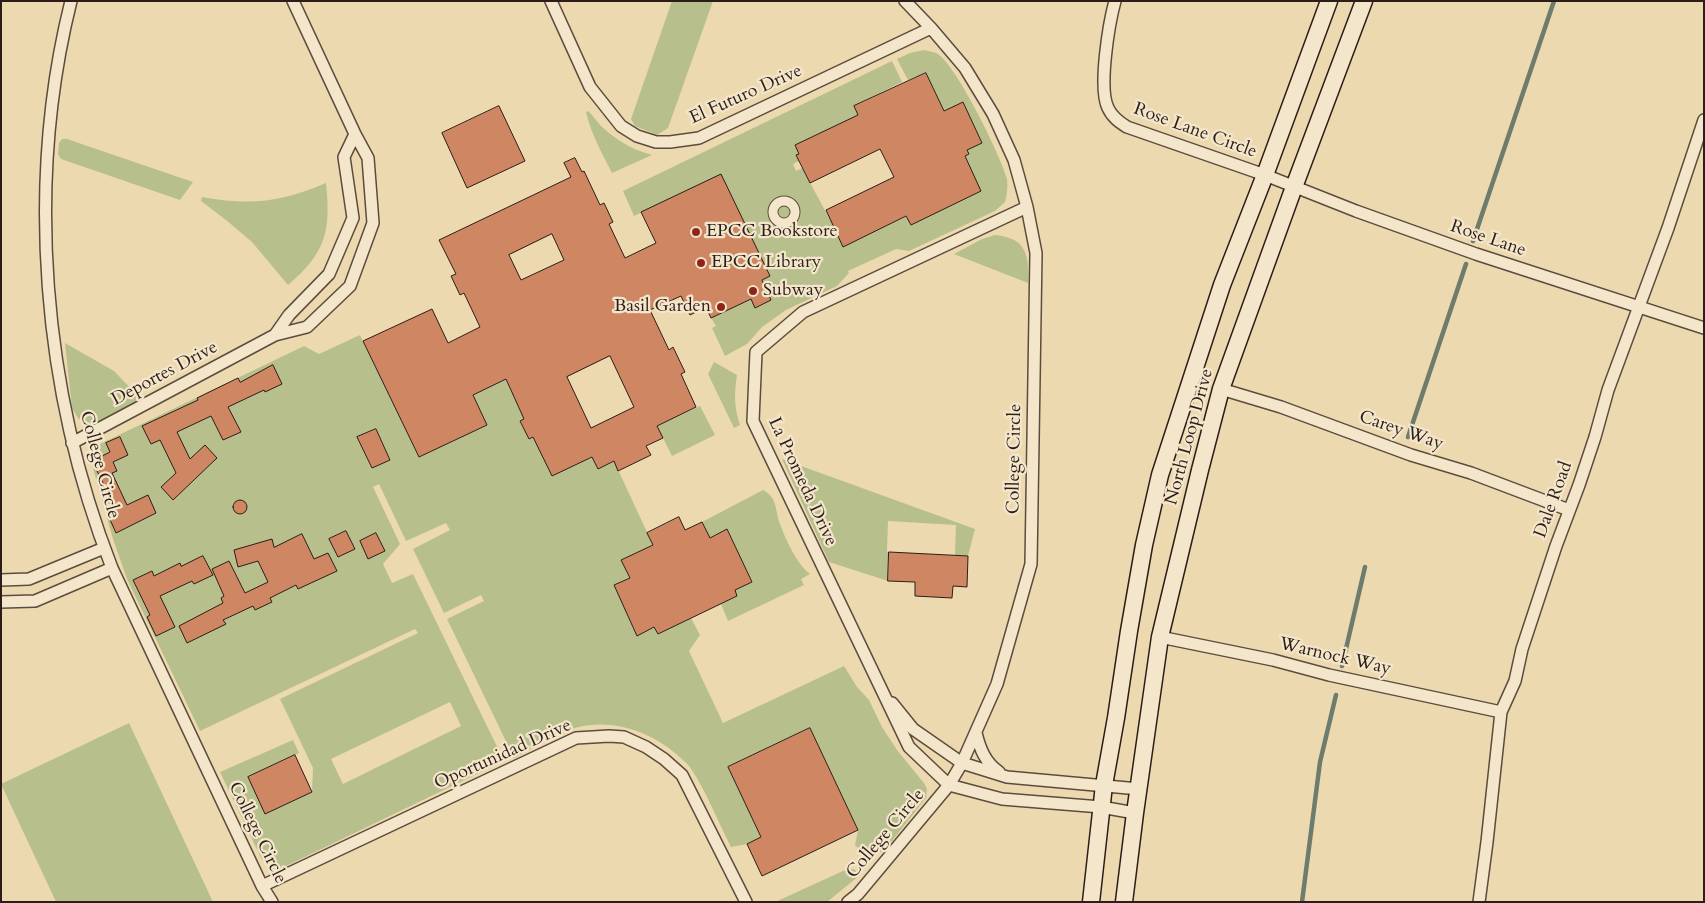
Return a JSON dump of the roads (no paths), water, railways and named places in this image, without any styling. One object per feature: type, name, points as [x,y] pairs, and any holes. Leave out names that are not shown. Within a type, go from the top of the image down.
[{"type":"main road","name":"North Loop Drive","points":[[1091,902],[1104,785],[1130,622],[1144,545],[1160,475],[1222,285],[1329,1]]},
{"type":"main road","name":"North Loop Drive","points":[[1124,902],[1160,637],[1221,389],[1364,1]]},
{"type":"street","name":"College Circle","points":[[71,1],[59,60],[45,201],[51,324],[72,443],[104,548],[112,568],[262,886],[272,902]]},
{"type":"street","name":"Deportes Drive","points":[[72,443],[275,335],[307,326],[350,286],[373,223],[368,158],[293,1]]},
{"type":"street","name":"El Futuro Drive","points":[[551,1],[590,87],[621,126],[637,136],[656,142],[699,138],[931,28]]},
{"type":"street","name":"College Circle","points":[[848,902],[858,894],[949,785],[962,763],[996,690],[1031,564],[1036,253],[1028,207],[1014,160],[993,114],[965,68],[931,28],[904,1]]},
{"type":"street","name":"Rose Lane Circle","points":[[1115,1],[1109,36],[1104,87],[1105,101],[1112,115],[1127,127],[1265,175]]},
{"type":"street","name":"Dale Road","points":[[1479,902],[1501,712],[1515,681],[1522,649],[1595,437],[1608,390],[1668,228],[1704,120]]},
{"type":"street","name":"Deportes Drive","points":[[275,335],[289,315],[329,274],[353,218],[344,157],[355,134]]},
{"type":"street","name":"Rose Lane","points":[[1265,175],[1356,211],[1476,254],[1704,328]]},
{"type":"street","name":"La Promeda Drive","points":[[878,684],[753,421],[756,352],[803,312],[1028,207]]},
{"type":"street","name":"Carey Way","points":[[1221,389],[1281,407],[1412,455],[1471,473],[1569,510]]},
{"type":"street","points":[[1,580],[29,579],[104,548]]},
{"type":"street","points":[[1,602],[35,600],[112,568]]},
{"type":"street","name":"Warnock Way","points":[[1160,637],[1273,660],[1329,675],[1501,712]]},
{"type":"street","points":[[878,684],[913,730],[962,763],[1007,777],[1139,789]]},
{"type":"street","points":[[878,684],[909,746],[949,785],[1002,799],[1135,813]]},
{"type":"street","points":[[976,733],[982,753],[990,765],[1007,777]]},
{"type":"street","name":"Oportunidad Drive","points":[[262,886],[576,738],[610,736],[624,737],[646,747],[664,759],[682,775],[746,902]]},
{"type":"waterway","points":[[1473,241],[1554,1]]},
{"type":"waterway","points":[[1408,437],[1466,264]]},
{"type":"waterway","points":[[1342,666],[1365,567]]},
{"type":"waterway","points":[[1302,902],[1320,762],[1336,695]]},
{"type":"place","name":"EPCC Bookstore","points":[[696,232]]},
{"type":"place","name":"EPCC Library","points":[[701,263]]},
{"type":"place","name":"Subway","points":[[753,291]]},
{"type":"place","name":"Basil Garden","points":[[721,307]]}]
